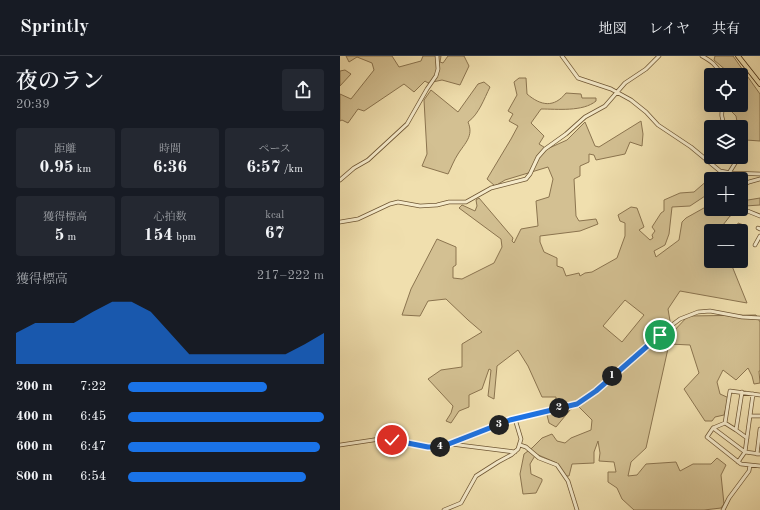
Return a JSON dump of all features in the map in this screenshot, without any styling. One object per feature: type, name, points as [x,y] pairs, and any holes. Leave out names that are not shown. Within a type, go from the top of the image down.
[{"type":"main road","points":[[738,56],[760,84]]},
{"type":"street","points":[[340,180],[354,168],[368,160],[407,124],[436,76],[438,69],[437,56]]},
{"type":"street","points":[[562,56],[578,78],[616,92],[635,104],[646,112],[658,125],[691,147],[720,170],[726,172]]},
{"type":"street","points":[[340,222],[358,219],[390,204],[398,202],[420,206],[437,205],[449,202],[466,202],[491,188],[526,178],[530,174],[537,159],[545,149],[566,134],[585,117],[605,106],[628,80],[648,68],[659,56]]},
{"type":"street","points":[[702,56],[714,63],[718,68]]},
{"type":"street","points":[[748,174],[760,174]]},
{"type":"street","points":[[748,183],[760,179]]},
{"type":"street","points":[[748,211],[760,216]]},
{"type":"street","points":[[754,246],[760,236]]},
{"type":"street","points":[[340,444],[380,439],[432,448],[441,447],[515,419],[577,404],[596,391],[672,325],[680,319],[693,313],[710,312],[760,318]]},
{"type":"street","points":[[725,423],[730,391],[760,395]]},
{"type":"street","points":[[736,430],[742,392]]},
{"type":"street","points":[[738,462],[745,452],[753,394]]},
{"type":"street","points":[[750,416],[760,416]]},
{"type":"street","points":[[444,510],[461,503],[476,476],[515,452],[520,445],[521,434],[515,419]]},
{"type":"street","points":[[725,423],[713,428],[707,437],[741,464],[760,466]]},
{"type":"street","points":[[725,423],[747,438]]},
{"type":"street","points":[[713,428],[745,452],[758,454],[760,429]]},
{"type":"street","points":[[450,444],[515,452]]},
{"type":"street","points":[[520,445],[526,447],[539,458],[557,465],[568,481],[577,510]]},
{"type":"street","points":[[723,510],[729,498],[749,471],[750,465]]},
{"type":"shaded area","points":[[346,56],[392,56],[399,67],[421,61],[423,56],[441,56],[440,62],[443,63],[448,56],[464,56],[469,66],[460,85],[442,80],[428,83],[425,81],[414,92],[404,84],[364,111],[358,109],[348,123],[342,120],[340,121],[340,94],[351,99],[374,70],[372,63],[357,57],[349,62]]},
{"type":"shaded area","points":[[715,56],[733,56],[742,68],[723,68],[714,60]]},
{"type":"shaded area","points":[[345,70],[351,74],[340,86],[340,71]]},
{"type":"shaded area","points":[[748,77],[760,94],[760,141],[748,140],[748,120],[737,120],[736,116],[732,112],[748,112]]},
{"type":"shaded area","points":[[519,78],[526,78],[527,94],[542,103],[547,104],[557,101],[566,93],[581,94],[582,98],[596,98],[596,101],[591,105],[584,107],[541,109],[531,123],[544,136],[539,144],[547,149],[567,140],[585,122],[595,146],[599,147],[641,121],[643,134],[642,146],[630,142],[625,154],[596,160],[594,155],[589,154],[589,162],[580,166],[580,176],[574,179],[576,216],[579,221],[596,219],[598,224],[580,231],[540,236],[540,242],[544,252],[557,258],[557,266],[563,268],[566,276],[579,273],[580,276],[585,273],[592,272],[617,258],[625,236],[625,223],[620,221],[618,215],[631,207],[637,208],[644,227],[639,230],[650,240],[653,238],[652,235],[655,231],[652,227],[664,211],[664,200],[680,193],[694,192],[704,183],[704,197],[690,206],[672,207],[669,234],[665,245],[654,251],[656,257],[679,240],[682,222],[686,218],[704,208],[704,216],[730,216],[724,224],[704,224],[704,268],[733,268],[747,303],[680,291],[668,309],[672,333],[688,316],[756,315],[760,322],[760,383],[754,384],[748,368],[736,380],[723,370],[717,382],[720,394],[729,398],[724,415],[715,417],[712,421],[705,421],[684,389],[699,373],[690,345],[669,344],[646,448],[631,462],[628,476],[637,475],[646,464],[676,462],[680,471],[693,464],[711,464],[717,458],[726,465],[721,475],[724,504],[721,508],[704,510],[634,510],[622,499],[617,488],[608,482],[608,472],[616,472],[614,462],[599,461],[600,453],[598,441],[594,452],[594,463],[572,464],[569,476],[566,476],[557,463],[536,454],[530,464],[531,474],[542,479],[542,481],[536,493],[523,494],[520,474],[524,454],[542,438],[552,434],[557,441],[565,443],[571,438],[591,430],[592,420],[577,405],[570,410],[556,427],[549,423],[547,415],[556,409],[556,397],[542,397],[528,366],[518,350],[497,366],[494,399],[488,396],[491,370],[489,369],[482,389],[469,395],[469,407],[459,411],[451,423],[446,421],[453,406],[428,379],[441,370],[462,367],[462,344],[482,332],[446,299],[428,301],[420,316],[402,315],[411,289],[437,239],[456,247],[456,265],[453,267],[453,278],[462,279],[494,263],[502,247],[501,239],[459,208],[462,205],[475,211],[477,206],[476,200],[479,198],[513,238],[512,241],[514,243],[521,229],[538,226],[536,201],[549,197],[553,179],[548,167],[505,180],[495,186],[487,179],[518,126],[509,121],[513,114],[508,111],[517,95],[514,82]],"holes":[[[625,300],[644,315],[622,342],[603,326]]]},
{"type":"shaded area","points":[[484,82],[490,87],[478,111],[468,122],[470,131],[468,139],[455,159],[448,174],[422,166],[427,154],[424,100],[431,90],[458,112],[478,84]]},
{"type":"shaded area","points":[[760,198],[760,205],[748,206],[748,200]]},
{"type":"route","points":[[392,440],[437,448],[446,446],[510,420],[577,404],[596,391],[660,335]]}]
